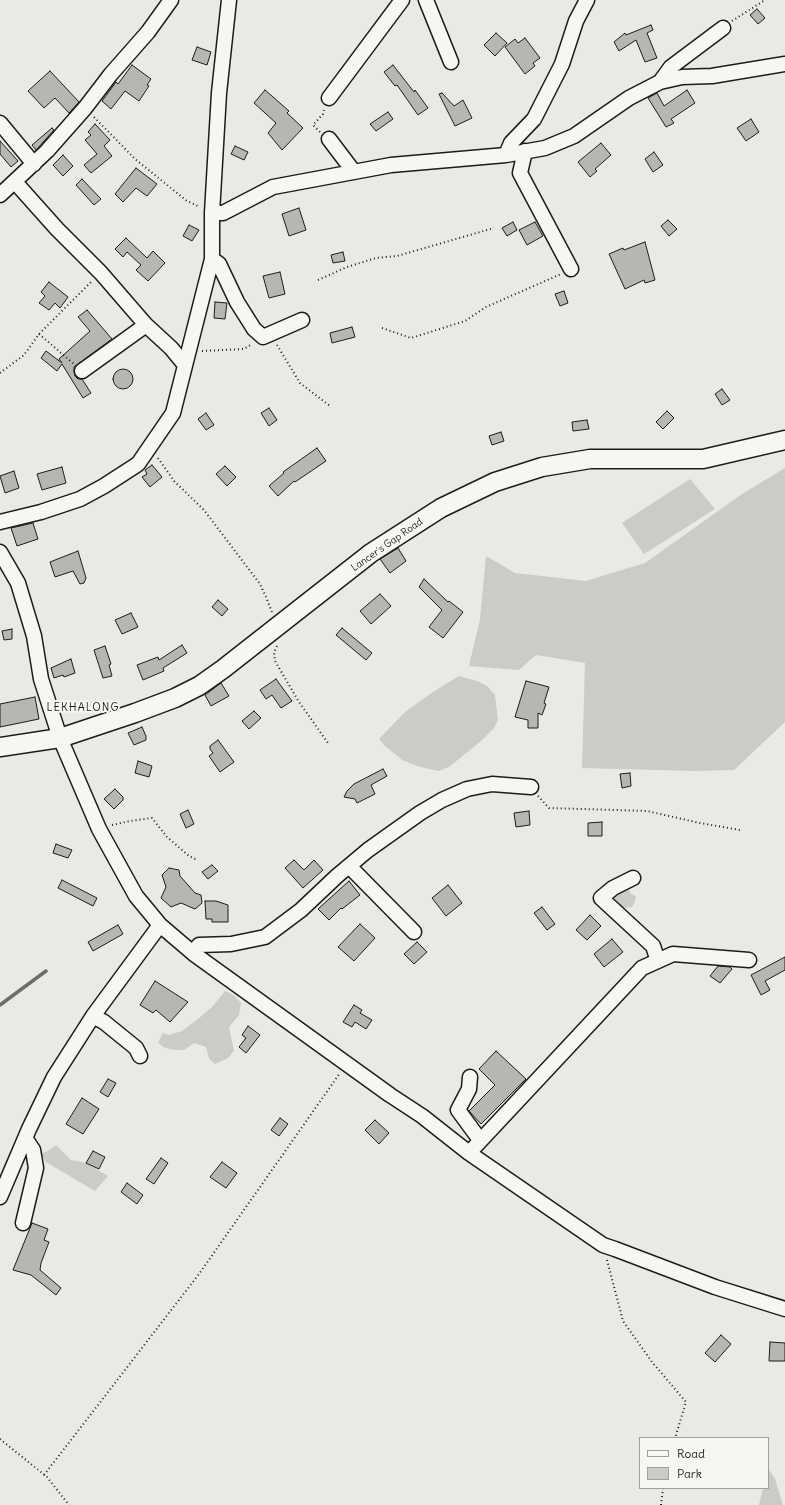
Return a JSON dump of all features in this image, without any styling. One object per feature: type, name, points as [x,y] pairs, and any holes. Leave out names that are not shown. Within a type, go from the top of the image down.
[{"type":"main road","name":"Lancer's Gap Road","points":[[0,747],[60,738],[135,714],[199,686],[223,669],[371,553],[441,508],[495,482],[542,467],[590,459],[703,459],[785,440]]},
{"type":"street","points":[[0,195],[47,151],[85,108],[111,74],[148,32],[171,0]]},
{"type":"street","points":[[0,522],[47,510],[92,494],[138,464],[173,413],[212,259],[212,212],[219,93],[229,0]]},
{"type":"street","points":[[329,98],[402,0]]},
{"type":"street","points":[[426,0],[451,62]]},
{"type":"street","points":[[506,154],[511,143],[534,119],[562,64],[576,21],[587,0]]},
{"type":"street","points":[[660,82],[671,67],[723,28]]},
{"type":"street","points":[[212,212],[223,213],[273,187],[391,165],[506,154],[546,148],[574,136],[629,98],[660,82],[682,77],[712,76],[785,64]]},
{"type":"street","points":[[0,123],[34,164]]},
{"type":"street","points":[[329,139],[354,172]]},
{"type":"street","points":[[520,173],[525,151]]},
{"type":"street","points":[[506,154],[520,173],[571,269]]},
{"type":"street","points":[[15,182],[57,229],[101,273],[146,325],[171,348],[185,366]]},
{"type":"street","points":[[212,259],[219,264],[237,302],[254,329],[268,335],[302,320]]},
{"type":"street","points":[[82,371],[146,325]]},
{"type":"street","points":[[0,552],[18,583],[34,636],[41,679],[60,738],[99,829],[136,896],[160,925],[193,953],[390,1095],[422,1116],[469,1153],[603,1246],[615,1248],[715,1287],[785,1309]]},
{"type":"street","points":[[193,953],[200,945],[231,944],[265,937],[301,910],[368,850],[420,813],[442,800],[467,789],[492,784],[531,787]]},
{"type":"street","points":[[349,866],[414,932]]},
{"type":"street","points":[[632,878],[613,888],[601,898],[653,946],[658,961]]},
{"type":"street","points":[[0,1197],[25,1138],[54,1077],[93,1016],[160,925]]},
{"type":"street","points":[[469,1153],[642,968],[673,954],[749,960]]},
{"type":"street","points":[[93,1016],[104,1022],[136,1048],[140,1056]]},
{"type":"street","points":[[470,1078],[469,1089],[458,1110],[480,1140]]},
{"type":"street","points":[[23,1223],[36,1168],[33,1150],[25,1138]]},
{"type":"path","points":[[723,28],[765,0]]},
{"type":"path","points":[[329,98],[323,114],[313,125],[329,139]]},
{"type":"path","points":[[85,108],[135,159],[187,201],[212,212]]},
{"type":"path","points":[[318,280],[347,267],[376,258],[397,256],[494,228]]},
{"type":"path","points":[[382,328],[411,338],[445,328],[465,321],[486,307],[571,269]]},
{"type":"path","points":[[0,373],[24,355],[39,334],[101,273]]},
{"type":"path","points":[[39,334],[82,371]]},
{"type":"path","points":[[185,366],[200,351],[244,349],[268,335],[280,350],[300,383],[330,406]]},
{"type":"path","points":[[150,447],[174,481],[204,510],[260,584],[282,637],[274,652],[275,661],[299,702],[328,743]]},
{"type":"path","points":[[531,787],[549,808],[647,811],[740,830]]},
{"type":"path","points":[[99,829],[130,821],[152,818],[167,837],[189,856],[197,860]]},
{"type":"path","points":[[44,1475],[199,1274],[347,1064]]},
{"type":"path","points":[[603,1246],[623,1321],[652,1362],[686,1402],[675,1437]]},
{"type":"path","points":[[0,1439],[44,1475],[69,1505]]},
{"type":"path","points":[[661,1505],[663,1489]]},
{"type":"green space","points":[[785,468],[785,722],[734,770],[695,771],[582,768],[585,663],[536,655],[519,670],[469,666],[480,619],[486,556],[515,573],[586,581],[645,563],[742,494]]},
{"type":"green space","points":[[690,479],[715,509],[644,554],[622,523]]},
{"type":"green space","points":[[459,676],[477,681],[487,686],[495,695],[498,720],[494,728],[481,741],[449,767],[439,771],[420,767],[402,760],[384,745],[379,739],[405,712]]},
{"type":"green space","points":[[605,883],[626,885],[631,894],[636,896],[632,907],[622,908],[616,903],[601,887]]},
{"type":"green space","points":[[225,991],[234,995],[241,1003],[239,1015],[229,1027],[234,1051],[228,1058],[215,1064],[209,1058],[206,1047],[194,1043],[184,1050],[175,1050],[165,1048],[158,1043],[163,1033],[169,1035],[182,1031],[198,1019],[212,1007]]},
{"type":"green space","points":[[56,1145],[71,1160],[86,1163],[108,1176],[95,1191],[46,1162],[40,1153],[46,1152]]},
{"type":"green space","points":[[769,1470],[775,1479],[783,1505],[759,1505],[763,1489],[769,1489]]},
{"type":"building","points":[[757,9],[765,18],[758,24],[750,15]]},
{"type":"building","points":[[651,25],[653,30],[647,33],[657,58],[645,62],[636,40],[619,51],[614,42],[625,33],[626,35]]},
{"type":"building","points":[[496,33],[507,43],[495,56],[484,45]]},
{"type":"building","points":[[525,38],[540,58],[533,63],[535,66],[525,74],[505,47],[515,39],[518,43]]},
{"type":"building","points":[[197,47],[211,52],[207,65],[192,60]]},
{"type":"building","points":[[132,65],[151,79],[147,85],[149,86],[139,101],[125,91],[111,109],[102,101],[116,82],[118,84]]},
{"type":"building","points":[[393,65],[414,92],[415,90],[428,108],[418,115],[397,85],[395,86],[384,72]]},
{"type":"building","points":[[50,71],[79,102],[69,113],[55,98],[44,108],[28,91]]},
{"type":"building","points":[[265,90],[289,111],[287,113],[303,128],[282,150],[268,133],[276,123],[254,103]]},
{"type":"building","points":[[687,90],[695,103],[671,119],[674,123],[666,127],[648,98],[657,93],[664,106]]},
{"type":"building","points":[[442,93],[454,106],[463,100],[472,118],[455,126],[439,94]]},
{"type":"building","points":[[388,112],[393,119],[376,131],[370,124]]},
{"type":"building","points":[[751,119],[759,132],[746,141],[737,128]]},
{"type":"building","points":[[95,124],[110,140],[104,146],[112,156],[91,173],[84,165],[97,154],[85,140],[91,135],[88,132]]},
{"type":"building","points":[[52,128],[54,130],[36,150],[32,145]]},
{"type":"building","points":[[0,141],[18,161],[11,167],[0,154]]},
{"type":"building","points":[[601,143],[611,155],[595,169],[597,171],[590,177],[578,162]]},
{"type":"building","points":[[235,146],[248,152],[244,160],[231,154]]},
{"type":"building","points":[[654,152],[663,165],[653,172],[645,159]]},
{"type":"building","points":[[63,155],[73,166],[63,176],[53,165]]},
{"type":"building","points":[[136,168],[157,184],[147,196],[136,188],[123,202],[115,194]]},
{"type":"building","points":[[82,179],[101,199],[94,205],[76,185]]},
{"type":"building","points":[[299,208],[306,230],[289,236],[282,214]]},
{"type":"building","points":[[668,220],[677,229],[669,236],[661,226]]},
{"type":"building","points":[[513,222],[517,230],[507,236],[502,228]]},
{"type":"building","points":[[535,222],[543,236],[527,245],[519,230]]},
{"type":"building","points":[[189,225],[199,230],[192,241],[183,236]]},
{"type":"building","points":[[126,238],[147,258],[153,251],[165,263],[148,281],[136,270],[141,265],[127,252],[123,257],[115,249]]},
{"type":"building","points":[[645,242],[655,280],[645,283],[644,280],[625,289],[609,254],[623,248],[624,250]]},
{"type":"building","points":[[343,252],[345,261],[333,263],[331,255]]},
{"type":"building","points":[[280,272],[285,294],[269,298],[263,276]]},
{"type":"building","points":[[49,282],[68,297],[60,308],[55,303],[49,310],[39,303],[45,296],[41,292]]},
{"type":"building","points":[[564,291],[568,303],[560,306],[555,294]]},
{"type":"building","points":[[215,302],[227,303],[225,319],[214,318]]},
{"type":"building","points":[[87,310],[112,339],[74,367],[75,376],[78,379],[82,379],[91,393],[83,398],[62,364],[57,371],[41,358],[46,351],[62,363],[59,359],[90,331],[78,317]]},
{"type":"building","points":[[352,327],[355,337],[332,343],[330,333]]},
{"type":"building","points":[[119,369],[127,369],[133,375],[133,383],[127,389],[119,389],[113,383],[113,375]]},
{"type":"building","points":[[722,389],[730,400],[722,405],[715,394]]},
{"type":"building","points":[[269,408],[277,420],[269,426],[261,413]]},
{"type":"building","points":[[667,411],[674,418],[663,429],[656,422]]},
{"type":"building","points":[[206,413],[214,425],[206,430],[198,419]]},
{"type":"building","points":[[587,420],[589,429],[573,431],[572,422]]},
{"type":"building","points":[[501,432],[504,441],[492,445],[489,436]]},
{"type":"building","points":[[317,448],[326,461],[295,482],[294,481],[278,496],[269,486],[284,473],[283,472]]},
{"type":"building","points":[[152,465],[162,477],[150,487],[142,477],[147,474],[145,470]]},
{"type":"building","points":[[225,466],[236,477],[227,486],[216,474]]},
{"type":"building","points":[[62,467],[66,483],[42,490],[37,474]]},
{"type":"building","points":[[14,471],[19,488],[5,493],[0,476]]},
{"type":"building","points":[[33,523],[38,539],[17,546],[11,528]]},
{"type":"building","points":[[398,548],[406,561],[390,573],[380,559]]},
{"type":"building","points":[[78,551],[86,578],[84,583],[80,584],[73,571],[55,577],[50,562]]},
{"type":"building","points":[[424,579],[448,602],[449,601],[463,612],[443,638],[429,627],[442,610],[419,587]]},
{"type":"building","points":[[380,594],[391,606],[371,624],[360,611]]},
{"type":"building","points":[[218,600],[228,609],[222,616],[212,607]]},
{"type":"building","points":[[131,613],[138,627],[122,634],[115,620]]},
{"type":"building","points":[[342,628],[372,653],[366,660],[336,635]]},
{"type":"building","points":[[12,629],[12,639],[4,640],[2,631]]},
{"type":"building","points":[[182,645],[187,653],[163,668],[164,671],[143,680],[137,665],[158,657],[159,660]]},
{"type":"building","points":[[105,646],[111,664],[109,665],[112,676],[103,678],[94,650]]},
{"type":"building","points":[[71,659],[75,673],[64,677],[63,675],[54,678],[51,668]]},
{"type":"building","points":[[276,679],[292,701],[281,708],[272,695],[266,699],[260,690]]},
{"type":"building","points":[[526,681],[549,687],[544,703],[546,704],[542,715],[538,713],[538,728],[528,728],[528,720],[515,717]]},
{"type":"building","points":[[221,683],[229,696],[211,706],[205,695]]},
{"type":"building","points":[[35,697],[39,719],[0,727],[0,704]]},
{"type":"building","points":[[254,711],[261,718],[249,729],[242,721]]},
{"type":"building","points":[[142,727],[146,740],[134,745],[128,733]]},
{"type":"building","points":[[218,740],[234,762],[220,772],[209,756],[213,753],[210,746]]},
{"type":"building","points":[[138,761],[152,766],[149,777],[135,773]]},
{"type":"building","points":[[383,769],[387,776],[371,785],[375,794],[357,803],[355,799],[344,797],[347,791],[354,784]]},
{"type":"building","points":[[630,773],[631,786],[622,788],[620,774]]},
{"type":"building","points":[[115,789],[123,797],[123,800],[114,809],[104,799]]},
{"type":"building","points":[[188,810],[194,824],[186,828],[180,814]]},
{"type":"building","points":[[529,811],[530,825],[516,827],[514,813]]},
{"type":"building","points":[[602,822],[602,836],[588,836],[588,823]]},
{"type":"building","points":[[56,844],[72,850],[68,858],[53,853]]},
{"type":"building","points":[[294,860],[304,870],[314,860],[323,870],[303,888],[285,868]]},
{"type":"building","points":[[212,865],[218,871],[208,879],[202,872]]},
{"type":"building","points":[[169,868],[179,870],[180,876],[195,893],[201,895],[202,903],[195,909],[181,903],[171,907],[161,898],[166,887],[162,875]]},
{"type":"building","points":[[62,880],[97,898],[93,906],[58,888]]},
{"type":"building","points":[[349,881],[360,895],[342,909],[341,908],[329,920],[318,909]]},
{"type":"building","points":[[448,885],[462,903],[446,916],[432,898]]},
{"type":"building","points":[[205,901],[216,901],[228,905],[228,922],[212,922],[212,919],[206,919]]},
{"type":"building","points":[[542,907],[555,924],[547,930],[534,913]]},
{"type":"building","points":[[590,915],[601,926],[587,940],[576,930]]},
{"type":"building","points":[[360,924],[375,938],[354,961],[338,947]]},
{"type":"building","points":[[118,925],[123,934],[93,951],[88,942]]},
{"type":"building","points":[[612,939],[623,952],[604,967],[594,954]]},
{"type":"building","points":[[417,942],[427,952],[414,964],[404,954]]},
{"type":"building","points":[[785,957],[785,970],[765,981],[770,990],[761,995],[751,975]]},
{"type":"building","points":[[718,966],[730,967],[732,969],[720,983],[710,976]]},
{"type":"building","points":[[155,981],[188,1002],[170,1022],[156,1010],[153,1013],[140,1005]]},
{"type":"building","points":[[354,1005],[362,1010],[360,1013],[372,1020],[366,1029],[355,1022],[352,1027],[343,1022]]},
{"type":"building","points":[[248,1026],[260,1035],[246,1053],[239,1047],[246,1038],[242,1035]]},
{"type":"building","points":[[496,1051],[526,1079],[481,1124],[469,1111],[495,1085],[479,1069]]},
{"type":"building","points":[[108,1079],[116,1083],[108,1097],[100,1092]]},
{"type":"building","points":[[82,1098],[99,1109],[83,1134],[66,1124]]},
{"type":"building","points":[[280,1118],[288,1124],[279,1136],[271,1130]]},
{"type":"building","points":[[375,1120],[389,1133],[379,1144],[365,1130]]},
{"type":"building","points":[[93,1151],[105,1157],[99,1169],[86,1163]]},
{"type":"building","points":[[161,1158],[168,1163],[154,1184],[146,1179]]},
{"type":"building","points":[[222,1162],[237,1173],[226,1188],[210,1177]]},
{"type":"building","points":[[127,1183],[143,1195],[137,1204],[121,1192]]},
{"type":"building","points":[[32,1223],[48,1229],[44,1240],[49,1242],[40,1270],[61,1288],[56,1295],[31,1275],[13,1270]]},
{"type":"building","points":[[721,1335],[731,1344],[715,1362],[705,1353]]},
{"type":"building","points":[[770,1342],[785,1343],[785,1361],[769,1361]]},
{"type":"waterway","points":[[0,1005],[46,971]]},
{"type":"district","name":"LEKHALONG","points":[[83,708]]}]
